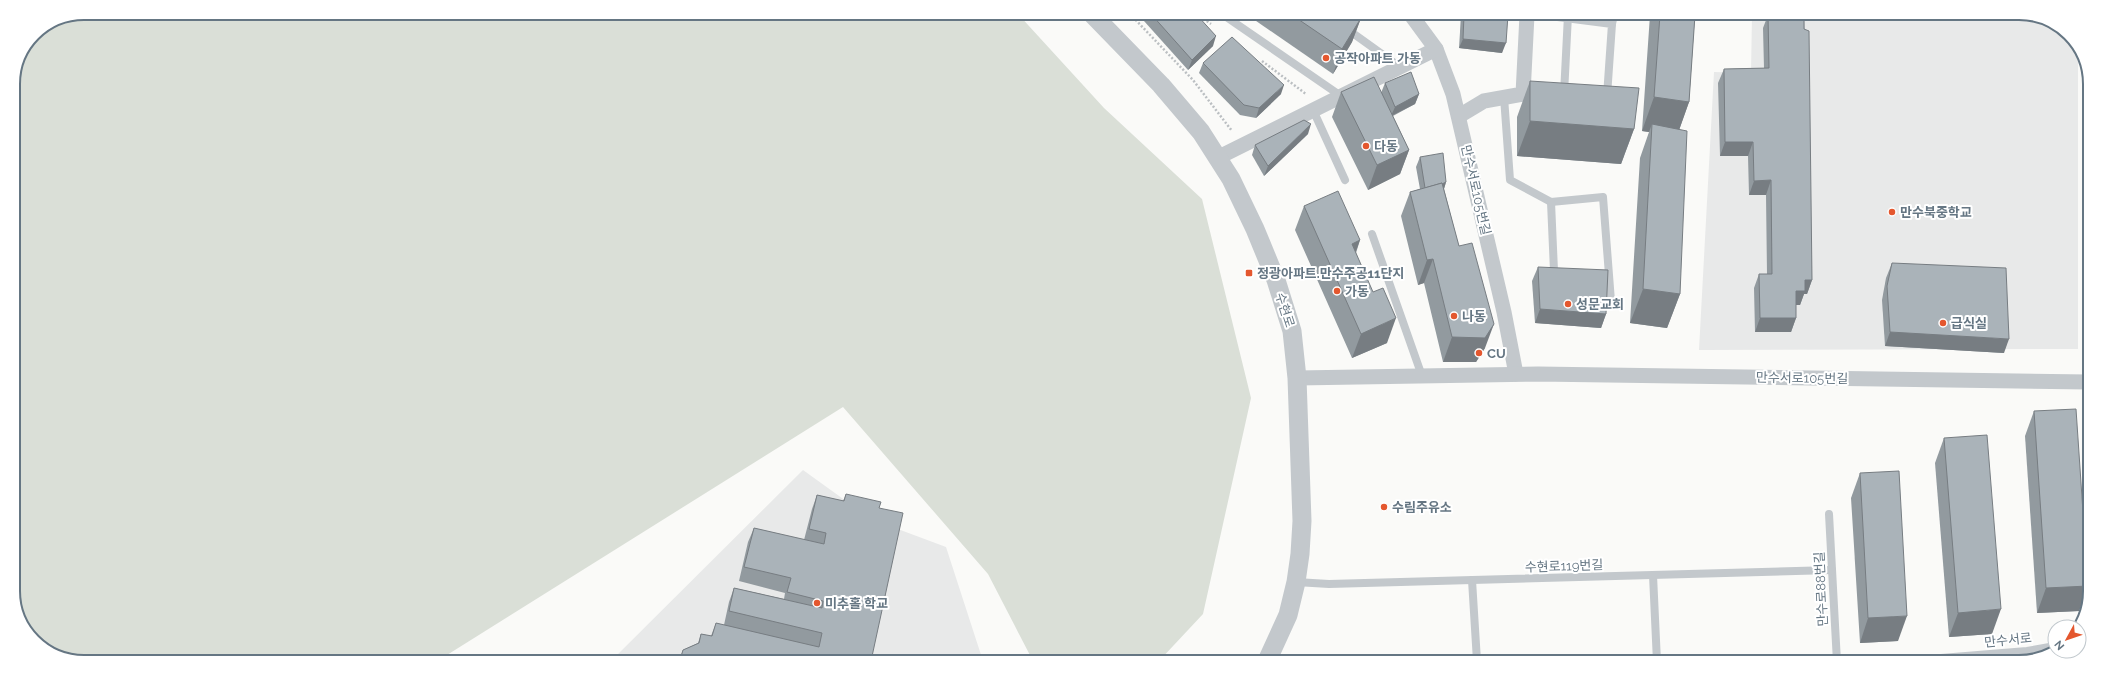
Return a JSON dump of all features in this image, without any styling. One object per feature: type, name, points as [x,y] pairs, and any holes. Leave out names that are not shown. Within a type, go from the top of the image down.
[{"type":"street","name":"수현로","points":[[1098,20],[1160,85],[1201,132],[1231,179],[1255,229],[1276,280],[1292,332],[1297,378],[1302,521],[1296,582],[1288,615],[1270,655]]},
{"type":"street","name":"만수서로105번길","points":[[1415,20],[1436,50],[1447,74],[1459,116],[1504,312],[1516,374]]},
{"type":"street","points":[[1459,116],[1484,101],[1523,94],[1527,20]]},
{"type":"street","points":[[1217,158],[1312,104],[1341,96],[1436,50]]},
{"type":"street","name":"만수서로105번길","points":[[1297,378],[1516,374],[2083,382]]},
{"type":"lane","points":[[1231,20],[1341,96]]},
{"type":"lane","points":[[1564,100],[1568,20]]},
{"type":"lane","points":[[1590,20],[1612,24]]},
{"type":"lane","points":[[1606,106],[1613,20]]},
{"type":"lane","points":[[1340,23],[1400,67]]},
{"type":"lane","points":[[1504,97],[1510,180],[1551,202],[1603,197],[1611,301]]},
{"type":"lane","points":[[1312,104],[1345,180]]},
{"type":"lane","points":[[1551,202],[1554,271]]},
{"type":"lane","points":[[1372,234],[1422,376]]},
{"type":"lane","name":"만수로88번길","points":[[1829,514],[1837,655]]},
{"type":"lane","name":"수현로119번길","points":[[1296,582],[1329,584],[1832,570]]},
{"type":"lane","points":[[1653,575],[1657,655]]},
{"type":"lane","points":[[1472,580],[1477,655]]},
{"type":"lane","name":"만수서로","points":[[1978,655],[2027,651],[2047,647]]},
{"type":"path","points":[[1136,20],[1194,80],[1236,135]]},
{"type":"path","points":[[1206,20],[1215,27]]},
{"type":"path","points":[[1257,57],[1312,104]]},
{"type":"shaded area","points":[[84,20],[1023,20],[1104,108],[1202,199],[1251,398],[1203,614],[1165,655],[1030,655],[988,574],[843,407],[447,655],[84,655],[67,653],[59,650],[45,642],[36,633],[25,616],[20,596],[20,84],[21,71],[25,59],[31,48],[48,31],[71,21]]},
{"type":"shaded area","name":"만수북중학교","points":[[1752,20],[2020,20],[2036,22],[2048,27],[2061,36],[2072,48],[2078,59],[2078,349],[1699,350],[1714,72],[1751,73]]},
{"type":"shaded area","name":"미추홀 학교","points":[[803,470],[871,519],[946,547],[981,655],[617,655]]},
{"type":"building","points":[[1156,20],[1201,20],[1216,36],[1192,60]]},
{"type":"building","points":[[1299,20],[1360,20],[1342,49]]},
{"type":"building","points":[[1464,20],[1508,20],[1506,43],[1463,39]]},
{"type":"building","points":[[1660,20],[1695,20],[1689,102],[1654,97]]},
{"type":"building","points":[[1768,20],[1804,20],[1804,29],[1809,31],[1812,280],[1805,280],[1805,291],[1796,291],[1796,318],[1760,318],[1759,274],[1772,274],[1771,180],[1754,181],[1753,142],[1725,142],[1724,69],[1769,68]]},
{"type":"building","points":[[1232,37],[1284,85],[1259,108],[1244,105],[1203,63]]},
{"type":"building","points":[[1411,72],[1419,94],[1395,107],[1385,83]]},
{"type":"building","points":[[1374,77],[1409,150],[1377,165],[1341,92]]},
{"type":"building","points":[[1530,81],[1639,88],[1634,129],[1530,121]]},
{"type":"building","points":[[1304,120],[1311,124],[1268,166],[1255,145]]},
{"type":"building","points":[[1652,124],[1687,131],[1680,294],[1643,289]]},
{"type":"building","points":[[1443,153],[1446,182],[1425,188],[1420,157]]},
{"type":"building","points":[[1442,183],[1459,246],[1472,243],[1494,324],[1485,338],[1452,337],[1433,259],[1427,260],[1410,192]]},
{"type":"building","points":[[1338,191],[1360,240],[1352,244],[1373,292],[1383,288],[1396,318],[1361,334],[1304,206]]},
{"type":"building","name":"급식실","points":[[1892,263],[2006,268],[2009,339],[1890,332],[1887,286]]},
{"type":"building","name":"성문교회","points":[[1538,267],[1608,270],[1606,314],[1540,309]]},
{"type":"building","points":[[2076,409],[2083,512],[2083,586],[2046,588],[2034,411]]},
{"type":"building","points":[[1987,435],[2001,609],[1958,613],[1944,438]]},
{"type":"building","points":[[1899,471],[1907,616],[1868,618],[1860,473]]},
{"type":"building","name":"미추홀 학교","points":[[846,494],[881,502],[879,508],[903,513],[872,655],[682,655],[683,650],[699,643],[701,634],[712,636],[716,623],[819,647],[822,633],[729,611],[734,588],[822,608],[823,601],[787,592],[791,578],[744,567],[754,528],[824,544],[826,533],[809,529],[817,495],[844,501]]},
{"type":"place","name":"공작아파트 가동","points":[[1326,58]]},
{"type":"place","name":"다동","points":[[1366,146]]},
{"type":"place","name":"만수북중학교","points":[[1892,212]]},
{"type":"place","name":"정광아파트.만수주공11단지","points":[[1249,273]]},
{"type":"place","name":"가동","points":[[1337,291]]},
{"type":"place","name":"성문교회","points":[[1568,304]]},
{"type":"place","name":"나동","points":[[1454,316]]},
{"type":"place","name":"급식실","points":[[1943,323]]},
{"type":"place","name":"CU","points":[[1479,353]]},
{"type":"place","name":"수림주유소","points":[[1384,507]]},
{"type":"place","name":"미추홀 학교","points":[[817,603]]}]
